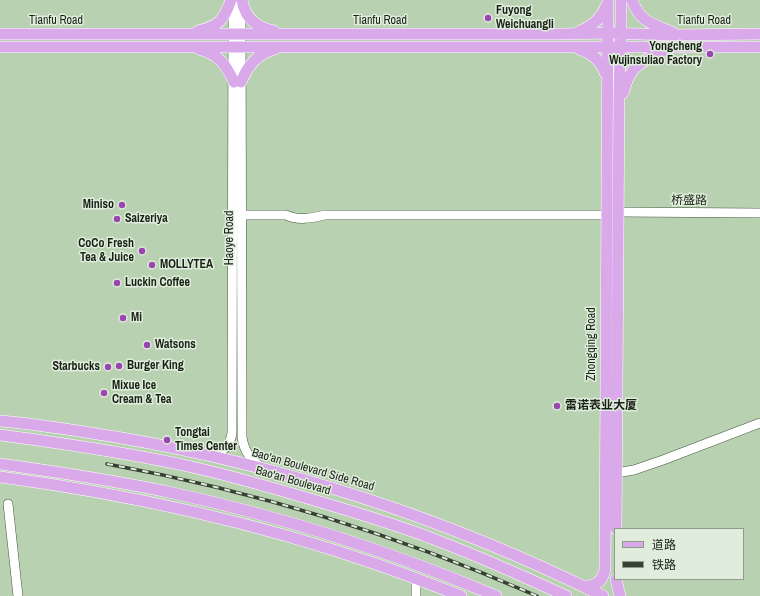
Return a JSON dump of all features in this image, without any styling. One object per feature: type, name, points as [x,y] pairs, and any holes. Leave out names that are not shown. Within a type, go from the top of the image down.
[{"type":"main road","points":[[184,34],[210,28],[220,22],[226,14],[232,0]]},
{"type":"main road","points":[[242,0],[245,12],[254,22],[269,30],[294,34]]},
{"type":"main road","name":"Zhongqing Road","points":[[616,526],[621,0]]},
{"type":"main road","points":[[632,0],[645,21],[678,34]]},
{"type":"main road","points":[[571,34],[585,29],[595,23],[600,18],[608,1]]},
{"type":"main road","points":[[606,87],[608,1]]},
{"type":"main road","name":"Tianfu Road","points":[[0,34],[760,34]]},
{"type":"main road","points":[[182,47],[212,53],[223,62],[238,82],[251,63],[258,57],[274,50],[296,46]]},
{"type":"main road","points":[[619,110],[626,80],[636,65],[673,46]]},
{"type":"main road","points":[[0,47],[760,47]]},
{"type":"main road","points":[[573,47],[589,53],[599,61],[603,68],[606,87]]},
{"type":"main road","name":"Zhongqing Road","points":[[584,586],[589,587],[598,583],[604,574],[606,87]]},
{"type":"main road","name":"Bao'an Boulevard Side Road","points":[[0,421],[157,444],[211,455],[322,485],[440,524],[524,559],[603,596]]},
{"type":"main road","name":"Bao'an Boulevard","points":[[0,435],[119,453],[204,470],[305,497],[374,518],[435,539],[490,561],[566,596]]},
{"type":"main road","points":[[0,464],[109,480],[174,493],[247,512],[338,537],[496,596]]},
{"type":"main road","points":[[0,477],[65,486],[164,505],[291,538],[377,564],[461,596]]},
{"type":"main road","points":[[322,485],[374,518]]},
{"type":"main road","points":[[605,523],[616,526]]},
{"type":"main road","points":[[616,580],[620,596]]},
{"type":"street","name":"Haoye Road","points":[[232,0],[237,34],[242,216],[242,436],[250,459],[262,468]]},
{"type":"street","name":"Haoye Road","points":[[237,34],[242,0]]},
{"type":"street","name":"Haoye Road","points":[[211,455],[223,452],[231,441],[232,433],[238,82]]},
{"type":"street","name":"桥盛路","points":[[618,212],[760,213]]},
{"type":"street","points":[[242,216],[286,216],[292,218],[307,218],[325,215],[606,215]]},
{"type":"street","points":[[616,473],[634,470],[663,460],[760,423]]},
{"type":"street","points":[[8,504],[18,596]]},
{"type":"street","points":[[416,579],[416,596]]},
{"type":"railway","points":[[107,464],[217,487],[325,517],[432,553],[537,596]]},
{"type":"place","name":"Fuyong Weichuangli","points":[[488,18]]},
{"type":"place","name":"Yongcheng Wujinsuliao Factory","points":[[710,54]]},
{"type":"place","name":"Miniso","points":[[122,205]]},
{"type":"place","name":"Saizeriya","points":[[117,219]]},
{"type":"place","name":"CoCo Fresh Tea & Juice","points":[[142,251]]},
{"type":"place","name":"MOLLYTEA","points":[[152,265]]},
{"type":"place","name":"Luckin Coffee","points":[[117,283]]},
{"type":"place","name":"Mi","points":[[123,318]]},
{"type":"place","name":"Watsons","points":[[147,345]]},
{"type":"place","name":"Burger King","points":[[119,366]]},
{"type":"place","name":"Starbucks","points":[[108,367]]},
{"type":"place","name":"Mixue Ice Cream & Tea","points":[[104,393]]},
{"type":"place","name":"雷诺表业大厦","points":[[557,406]]},
{"type":"place","name":"Tongtai Times Center","points":[[167,440]]}]
